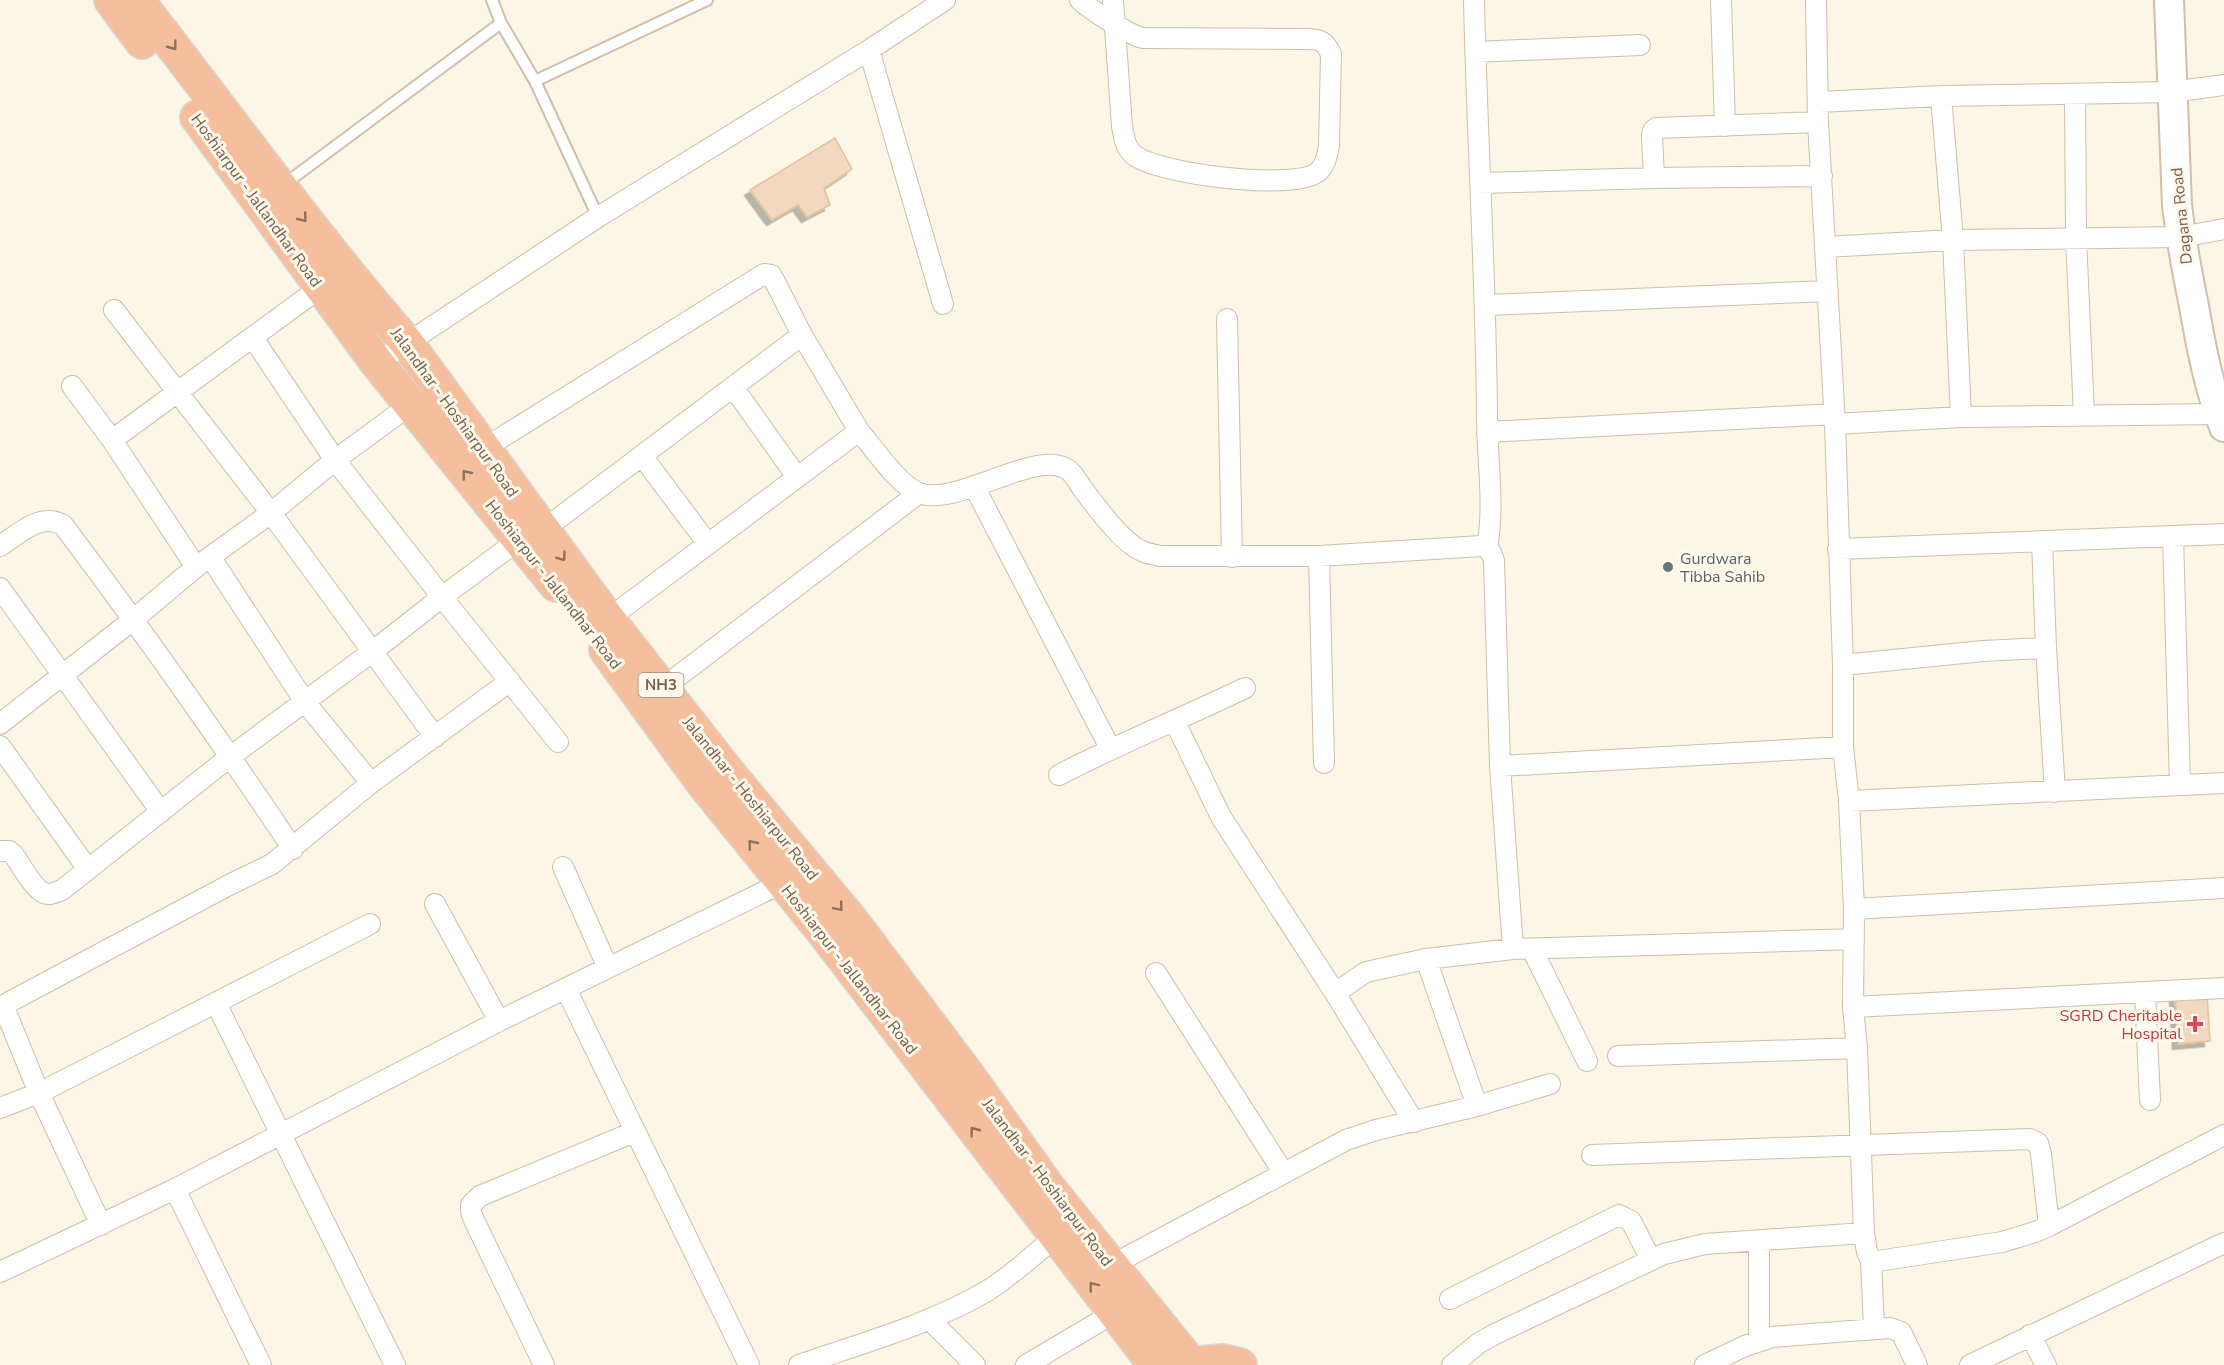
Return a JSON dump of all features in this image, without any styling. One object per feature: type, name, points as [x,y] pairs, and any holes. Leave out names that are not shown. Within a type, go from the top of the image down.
[{"type":"highway","name":"Hoshiarpur - Jallandhar Road","points":[[111,0],[377,363],[410,405],[531,535],[653,694],[702,782],[783,882],[1155,1365]]},
{"type":"highway","name":"Jalandhar - Hoshiarpur Road","points":[[137,0],[279,188],[407,343],[483,448],[531,535],[608,619],[653,694],[727,771],[852,921],[970,1078],[1048,1187],[1191,1364]]},
{"type":"highway","points":[[1191,1364],[1209,1360],[1240,1365]]},
{"type":"street","points":[[377,363],[598,217],[945,0]]},
{"type":"street","points":[[1080,0],[1114,22],[1135,37],[1155,40],[1318,39],[1326,43],[1331,54],[1329,145],[1320,170],[1308,177],[1289,180],[1249,180],[1162,168],[1133,155],[1124,142],[1122,126],[1114,22],[1113,0]]},
{"type":"street","points":[[1474,0],[1486,305],[1487,432],[1491,524],[1487,548]]},
{"type":"street","points":[[1721,0],[1725,126]]},
{"type":"street","points":[[1816,0],[1818,122],[1835,419],[1844,747],[1854,909],[1853,1007],[1857,1048],[1864,1233],[1867,1252],[1871,1260],[1874,1328]]},
{"type":"street","name":"Dagana Road","points":[[2169,0],[2177,205],[2181,237],[2200,339],[2220,407]]},
{"type":"street","points":[[1475,52],[1640,45]]},
{"type":"street","points":[[868,50],[943,304]]},
{"type":"street","points":[[1819,102],[1941,96],[2172,92],[2224,85]]},
{"type":"street","points":[[2075,94],[2076,238],[2084,416]]},
{"type":"street","points":[[1941,96],[1953,240],[1961,417]]},
{"type":"street","points":[[1654,177],[1652,136],[1656,129],[1818,122]]},
{"type":"street","points":[[1480,183],[1654,177],[1821,176]]},
{"type":"street","points":[[1825,247],[1953,240],[2181,237],[2224,229]]},
{"type":"street","points":[[483,448],[764,274],[771,275],[802,335],[859,431],[901,481],[919,494],[938,494],[974,486],[1032,467],[1054,465],[1066,468],[1109,522],[1141,551],[1160,556],[1319,556],[1482,546],[1487,548],[1494,561],[1500,766],[1523,949],[1587,1061]]},
{"type":"street","points":[[112,440],[321,287]]},
{"type":"street","points":[[1486,305],[1828,291]]},
{"type":"street","points":[[114,310],[271,513],[435,737]]},
{"type":"street","points":[[1227,319],[1232,557]]},
{"type":"street","points":[[0,851],[9,851],[14,855],[44,894],[51,895],[62,890],[231,756],[372,652],[441,597],[642,456],[802,335]]},
{"type":"street","points":[[253,338],[335,460],[441,597],[558,742]]},
{"type":"street","points":[[72,386],[305,702],[371,783]]},
{"type":"street","points":[[733,387],[797,477]]},
{"type":"street","points":[[0,724],[203,562],[271,513],[335,460],[410,405]]},
{"type":"street","points":[[1487,432],[1835,419],[2084,416],[2220,407]]},
{"type":"street","points":[[608,619],[859,431]]},
{"type":"street","points":[[642,456],[708,544]]},
{"type":"street","points":[[974,486],[1110,748]]},
{"type":"street","points":[[653,694],[919,494]]},
{"type":"street","points":[[0,546],[46,519],[63,525],[134,619],[231,756],[293,849]]},
{"type":"street","points":[[1838,549],[2224,534]]},
{"type":"street","points":[[2173,536],[2180,785]]},
{"type":"street","points":[[2042,541],[2055,792]]},
{"type":"street","points":[[1319,556],[1324,763]]},
{"type":"street","points":[[0,588],[161,812]]},
{"type":"street","points":[[1843,665],[1983,651],[2046,648]]},
{"type":"street","points":[[101,1225],[2,1006],[229,885],[253,875],[293,849],[371,783],[510,681]]},
{"type":"street","points":[[1059,775],[1110,748],[1175,722],[1245,688]]},
{"type":"street","points":[[1175,722],[1221,817],[1335,993],[1413,1122]]},
{"type":"street","points":[[0,746],[87,868]]},
{"type":"street","points":[[1500,766],[1844,747]]},
{"type":"street","points":[[1848,801],[2224,783]]},
{"type":"street","points":[[564,867],[608,968]]},
{"type":"street","points":[[0,1272],[176,1190],[498,1021],[783,882]]},
{"type":"street","points":[[1854,909],[2224,888]]},
{"type":"street","points":[[435,904],[498,1021]]},
{"type":"street","points":[[0,1108],[39,1092],[370,924]]},
{"type":"street","points":[[1335,993],[1366,972],[1426,959],[1523,949],[1854,939]]},
{"type":"street","points":[[1426,959],[1477,1106]]},
{"type":"street","points":[[1156,973],[1283,1172]]},
{"type":"street","points":[[1853,1007],[2224,988]]},
{"type":"street","points":[[566,989],[749,1365]]},
{"type":"street","points":[[2145,992],[2150,1100]]},
{"type":"street","points":[[216,1003],[395,1365]]},
{"type":"street","points":[[1618,1056],[1857,1048]]},
{"type":"street","points":[[1110,1266],[1283,1172],[1360,1135],[1477,1106],[1550,1084]]},
{"type":"street","points":[[544,1365],[474,1220],[471,1205],[480,1196],[634,1132]]},
{"type":"street","points":[[1871,1260],[1878,1261],[2002,1242],[2036,1232],[2224,1135]]},
{"type":"street","points":[[1592,1155],[2029,1139],[2038,1143],[2041,1154],[2049,1226]]},
{"type":"street","points":[[176,1190],[261,1365]]},
{"type":"street","points":[[1450,1299],[1619,1215],[1631,1221],[1651,1260]]},
{"type":"street","points":[[1452,1365],[1479,1343],[1495,1334],[1651,1260],[1685,1247],[1864,1233]]},
{"type":"street","points":[[799,1365],[929,1319],[988,1290],[1055,1237]]},
{"type":"street","points":[[1759,1241],[1759,1341]]},
{"type":"street","points":[[1970,1365],[2224,1243]]},
{"type":"street","points":[[1026,1365],[1114,1312]]},
{"type":"street","points":[[929,1319],[975,1365]]},
{"type":"street","points":[[1705,1365],[1759,1341],[1792,1334],[1874,1328],[1890,1328],[1901,1332],[1917,1365]]},
{"type":"street","points":[[2030,1335],[2046,1365]]},
{"type":"lane","points":[[492,0],[501,23],[535,81],[598,217]]},
{"type":"lane","points":[[535,81],[707,0]]},
{"type":"lane","points":[[279,188],[501,23]]},
{"type":"building","points":[[835,138],[852,169],[824,188],[830,205],[807,217],[798,205],[772,220],[750,190]]},
{"type":"building","points":[[2207,993],[2210,1041],[2178,1044],[2175,995]]},
{"type":"place","name":"Gurdwara Tibba Sahib","points":[[1668,567]]},
{"type":"place","name":"SGRD Cheritable Hospital","points":[[2195,1024]]}]
